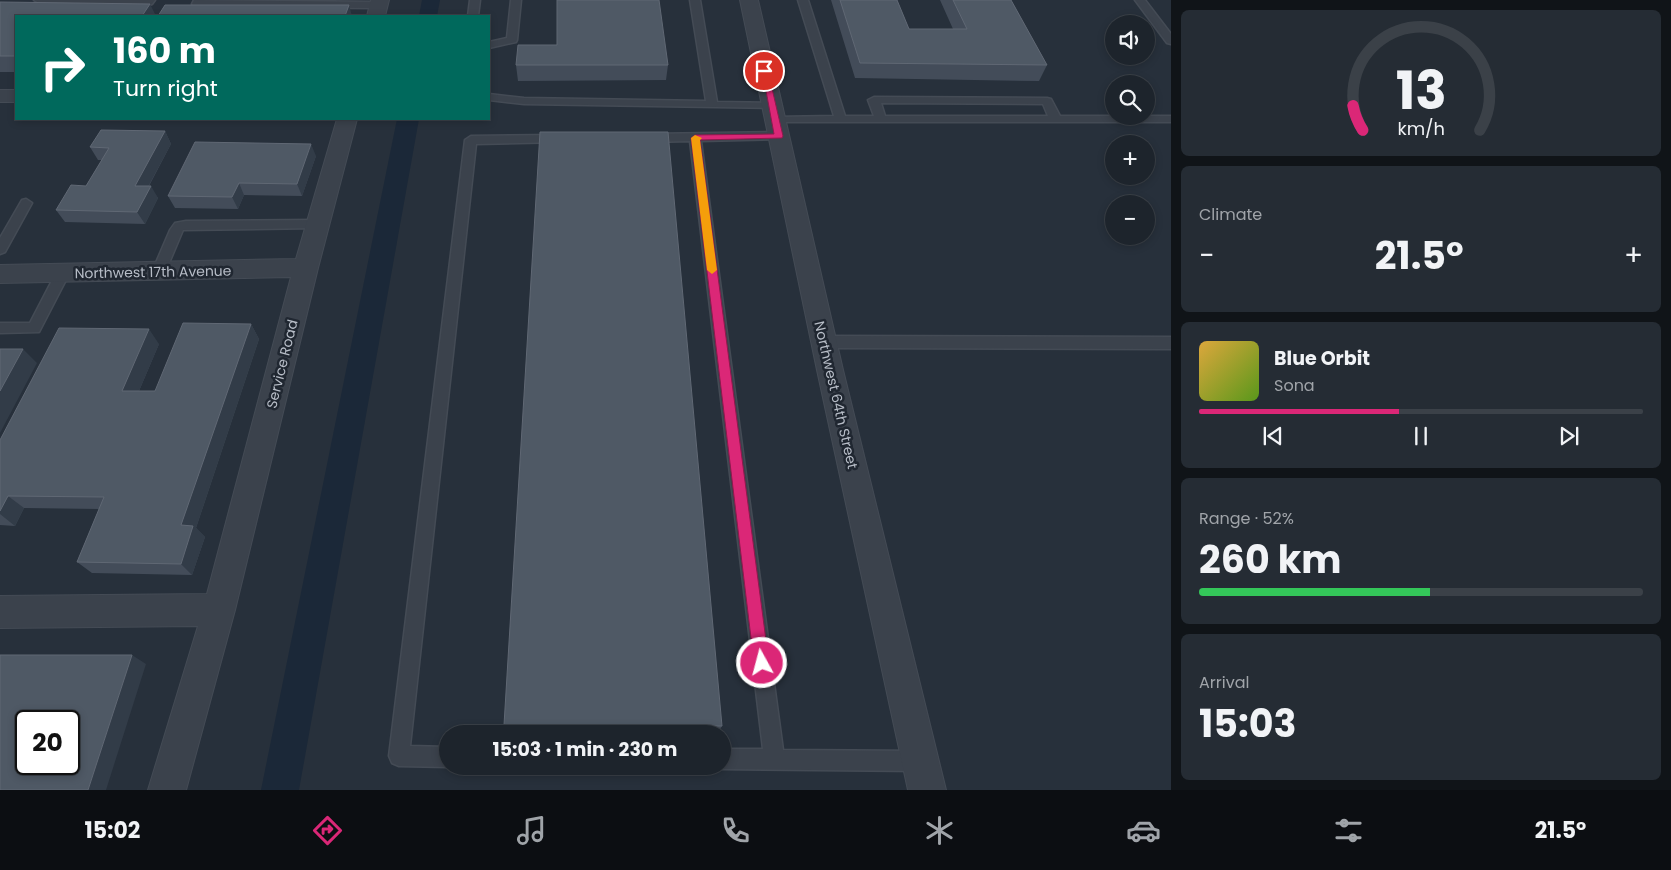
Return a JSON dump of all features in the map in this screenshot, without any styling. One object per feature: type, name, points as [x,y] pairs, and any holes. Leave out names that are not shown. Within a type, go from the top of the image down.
[{"type":"street","name":"Northwest 64th Street","points":[[749,0],[824,342],[927,790]]},
{"type":"street","points":[[0,96],[15,96]]},
{"type":"street","name":"Service Road","points":[[167,790],[219,610],[306,268],[347,120]]},
{"type":"street","name":"Northwest 17th Avenue","points":[[0,274],[306,268]]},
{"type":"street","points":[[0,612],[219,610]]},
{"type":"lane","points":[[39,0],[149,2],[150,0]]},
{"type":"lane","points":[[199,0],[197,4],[378,7]]},
{"type":"lane","points":[[473,15],[475,0]]},
{"type":"lane","points":[[490,45],[512,40],[516,0]]},
{"type":"lane","points":[[695,0],[712,105]]},
{"type":"lane","points":[[803,0],[840,120]]},
{"type":"lane","points":[[1140,0],[1171,41]]},
{"type":"lane","points":[[490,97],[524,102],[712,105],[775,121]]},
{"type":"lane","points":[[880,119],[874,100],[1047,101],[1056,120]]},
{"type":"lane","points":[[637,138],[695,138],[775,121],[1171,119]]},
{"type":"lane","points":[[695,138],[774,760]]},
{"type":"lane","points":[[439,757],[399,756],[471,140],[569,139]]},
{"type":"lane","points":[[0,248],[26,203]]},
{"type":"lane","points":[[158,272],[179,226],[318,224]]},
{"type":"lane","points":[[0,328],[34,328],[62,274]]},
{"type":"lane","points":[[824,342],[1171,343]]},
{"type":"lane","points":[[731,759],[921,761]]},
{"type":"building","points":[[557,0],[659,0],[668,65],[516,65],[518,45],[557,45]]},
{"type":"building","points":[[840,0],[897,0],[909,29],[967,29],[953,0],[1011,0],[1047,65],[860,63]]},
{"type":"building","points":[[0,2],[150,4],[143,15],[15,15],[15,56],[0,56]]},
{"type":"building","points":[[165,5],[349,5],[345,15],[159,15]]},
{"type":"building","points":[[101,130],[165,131],[135,186],[151,186],[137,212],[56,210],[71,185],[86,186],[109,148],[90,147]]},
{"type":"building","points":[[540,132],[668,132],[722,725],[504,725]]},
{"type":"building","points":[[195,142],[311,144],[297,184],[239,183],[232,197],[168,196]]},
{"type":"building","points":[[183,323],[251,324],[181,525],[193,526],[181,564],[77,562],[104,497],[8,496],[0,511],[0,440],[59,328],[149,329],[122,391],[155,391]]},
{"type":"building","points":[[0,349],[23,349],[0,391]]},
{"type":"building","points":[[0,655],[132,655],[88,790],[0,790]]},
{"type":"waterway","points":[[428,15],[431,0]]},
{"type":"waterway","points":[[280,790],[408,120]]},
{"type":"slow traffic","points":[[698,138],[695,138],[712,270]]},
{"type":"route","points":[[762,663],[695,138],[779,136],[764,71]]}]
